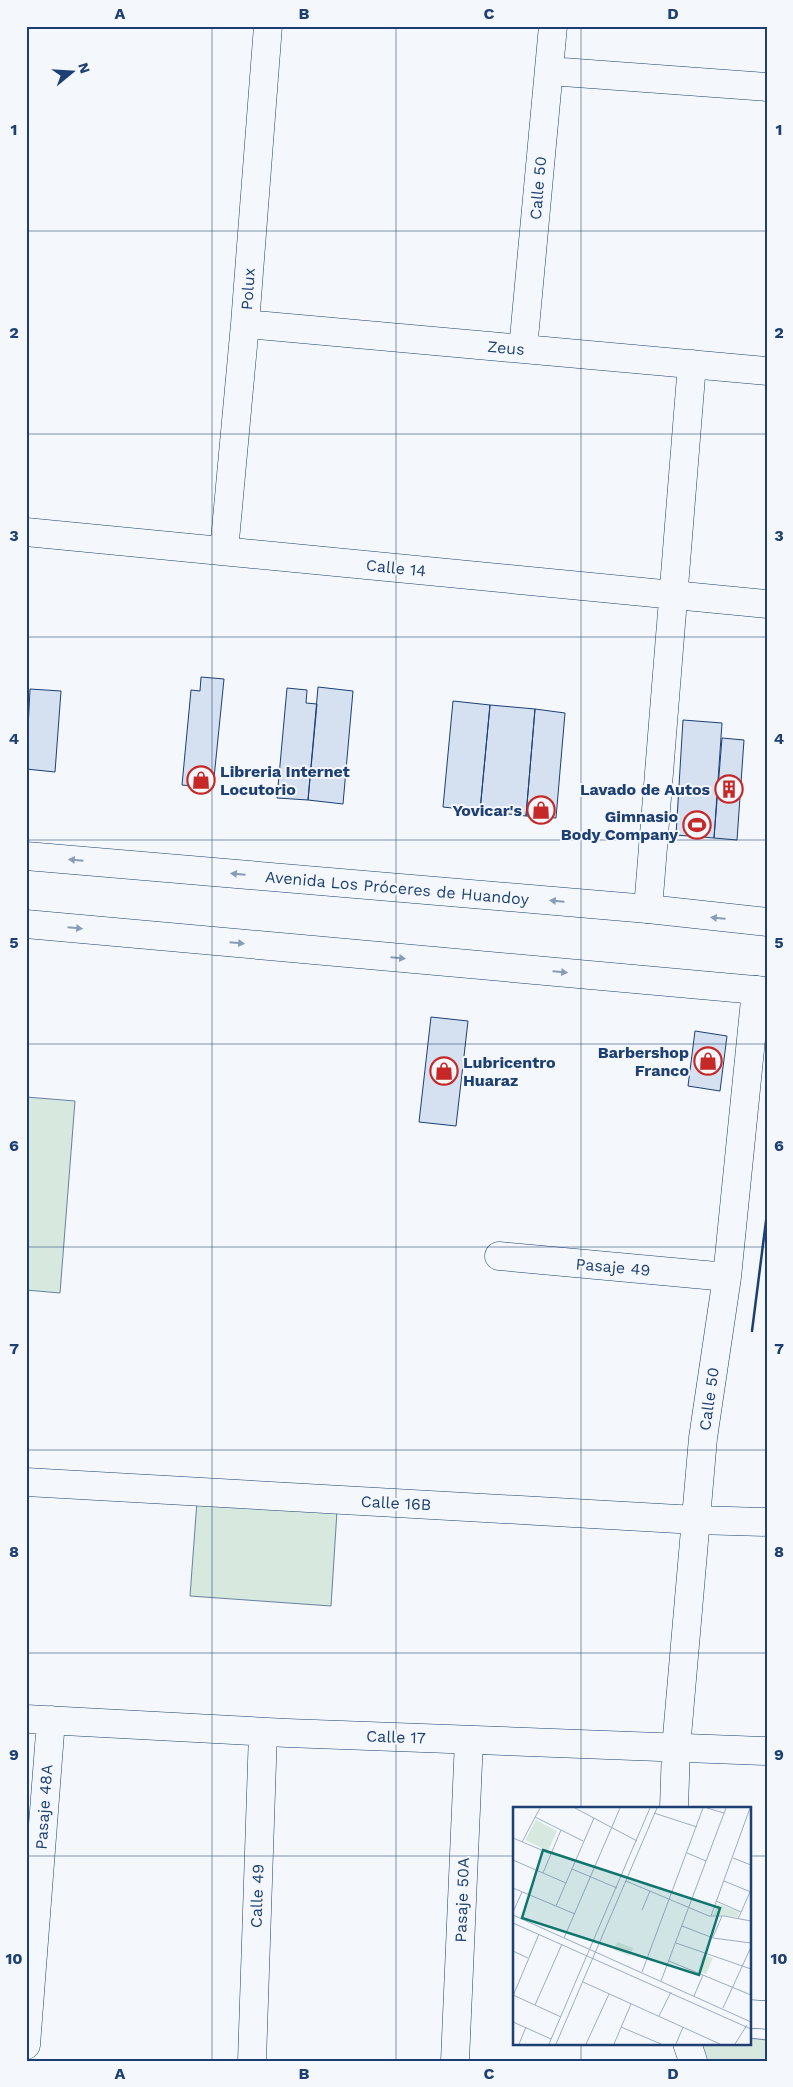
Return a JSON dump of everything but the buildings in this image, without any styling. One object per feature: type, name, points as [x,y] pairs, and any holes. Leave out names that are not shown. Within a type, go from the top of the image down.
[{"type":"street","name":"Polux","points":[[224,551],[245,324],[268,26]]},
{"type":"street","name":"Calle 50","points":[[523,349],[553,26]]},
{"type":"street","points":[[549,71],[767,87]]},
{"type":"street","name":"Zeus","points":[[245,324],[767,371]]},
{"type":"street","points":[[648,909],[692,364]]},
{"type":"street","name":"Calle 14","points":[[26,532],[767,604]]},
{"type":"street","name":"Avenida Los Próceres de Huandoy","points":[[26,856],[648,909],[767,922]]},
{"type":"street","points":[[26,924],[762,991]]},
{"type":"street","name":"Calle 50","points":[[674,1807],[676,1748],[703,1438],[727,1277],[762,991]]},
{"type":"street","name":"Pasaje 49","points":[[499,1256],[727,1277]]},
{"type":"street","name":"Calle 16B","points":[[26,1482],[696,1520],[767,1522]]},
{"type":"street","name":"Calle 17","points":[[38,1719],[263,1732],[767,1751]]},
{"type":"street","name":"Pasaje 48A","points":[[26,2045],[38,1719]]},
{"type":"street","name":"Calle 49","points":[[252,2061],[263,1732]]},
{"type":"street","name":"Pasaje 50A","points":[[455,2061],[469,1740]]},
{"type":"street","points":[[750,2014],[767,2015]]},
{"type":"street","points":[[687,2044],[693,2061]]},
{"type":"shaded area","points":[[26,1097],[75,1101],[60,1293],[26,1290]]},
{"type":"shaded area","points":[[197,1501],[337,1511],[331,1606],[190,1596]]},
{"type":"shaded area","points":[[750,2038],[767,2040],[767,2061],[704,2061],[699,2044],[750,2044]]},
{"type":"wall","points":[[752,1331],[767,1213]]},
{"type":"place","name":"Libreria Internet Locutorio","points":[[201,780]]},
{"type":"place","name":"Lavado de Autos","points":[[729,789]]},
{"type":"place","name":"Yovicar's","points":[[541,810]]},
{"type":"place","name":"Gimnasio Body Company","points":[[697,825]]},
{"type":"place","name":"Barbershop Franco","points":[[708,1061]]},
{"type":"place","name":"Lubricentro Huaraz","points":[[444,1071]]}]
